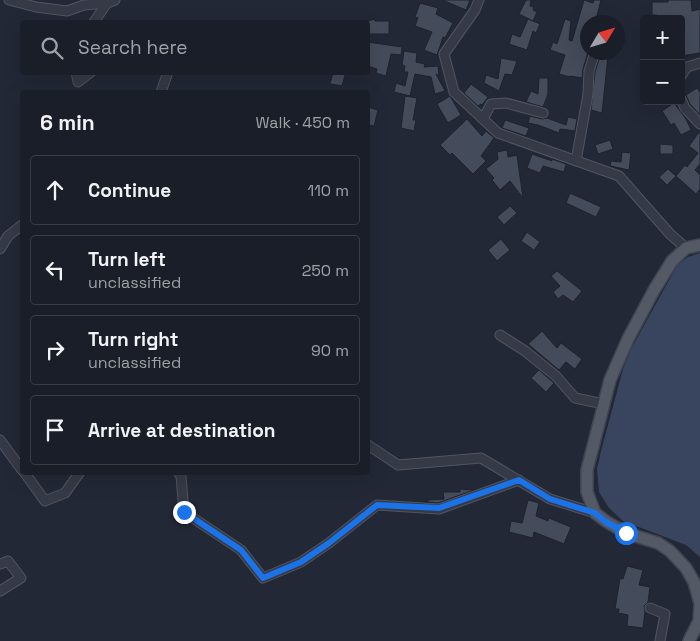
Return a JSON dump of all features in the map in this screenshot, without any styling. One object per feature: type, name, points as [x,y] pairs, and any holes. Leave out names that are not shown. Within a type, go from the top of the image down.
[{"type":"main road","points":[[689,641],[699,621],[700,605],[694,582],[686,568],[670,551],[658,543],[626,533],[606,522],[595,513],[587,492],[587,470],[610,380],[632,330],[672,261],[686,248],[700,245]]},
{"type":"street","points":[[9,0],[36,8],[67,11],[80,2],[111,2]]},
{"type":"street","points":[[479,0],[475,10],[444,54],[454,92],[498,133],[619,176],[670,234],[686,248]]},
{"type":"street","points":[[96,20],[111,2]]},
{"type":"street","points":[[576,161],[588,94],[589,71],[592,60]]},
{"type":"street","points":[[685,70],[687,67],[700,63]]},
{"type":"street","points":[[77,75],[78,82],[87,75]]},
{"type":"street","points":[[162,90],[167,75]]},
{"type":"street","points":[[483,119],[492,104],[506,103],[543,113]]},
{"type":"street","points":[[684,105],[700,124]]},
{"type":"street","points":[[0,249],[8,236],[20,227]]},
{"type":"street","points":[[500,335],[525,351],[556,376],[575,398],[604,404]]},
{"type":"street","points":[[0,440],[20,467]]},
{"type":"street","points":[[370,446],[398,465],[481,458],[550,499],[595,513]]},
{"type":"street","points":[[26,475],[45,501],[64,493],[78,475]]},
{"type":"street","points":[[180,475],[184,512],[241,550],[263,578],[301,562],[329,543],[377,505],[439,508],[519,480]]},
{"type":"street","points":[[0,564],[8,561],[20,578],[0,591]]},
{"type":"street","points":[[650,608],[665,614],[660,641]]},
{"type":"water","points":[[700,253],[700,557],[686,545],[623,521],[609,508],[599,492],[597,469],[623,369],[631,349],[678,264],[688,257]]},
{"type":"building","points":[[442,0],[470,0],[466,10]]},
{"type":"building","points":[[526,0],[531,0],[530,6],[534,7],[533,10],[537,12],[533,21],[519,14]]},
{"type":"building","points":[[584,0],[593,3],[594,0],[601,0],[597,15],[580,15],[580,60],[586,60],[582,78],[559,74],[565,55],[550,50],[553,42],[557,44],[565,19],[571,21],[569,40],[572,41]]},
{"type":"building","points":[[668,0],[691,0],[692,11],[700,9],[700,53],[685,55],[685,15],[652,15],[652,2],[668,2]]},
{"type":"building","points":[[420,3],[438,8],[436,14],[453,23],[445,38],[443,37],[437,55],[424,50],[432,32],[415,26],[418,18],[415,17]]},
{"type":"building","points":[[375,19],[375,21],[389,21],[389,34],[370,34],[370,20]]},
{"type":"building","points":[[528,19],[540,24],[536,33],[533,31],[527,50],[509,44],[512,34],[520,37]]},
{"type":"building","points":[[370,42],[402,47],[401,55],[391,54],[386,76],[376,73],[377,69],[370,67]]},
{"type":"building","points":[[404,51],[417,53],[416,62],[425,64],[424,67],[438,66],[439,76],[436,74],[445,91],[435,94],[431,77],[415,74],[410,96],[394,92],[396,83],[405,86],[408,72],[404,72],[405,66],[402,65]]},
{"type":"building","points":[[501,58],[517,61],[512,75],[505,74],[499,91],[484,83],[486,75],[498,79]]},
{"type":"building","points":[[599,60],[608,60],[602,113],[591,110],[595,72]]},
{"type":"building","points":[[332,75],[345,75],[342,86],[330,84]]},
{"type":"building","points":[[539,78],[548,78],[548,94],[543,107],[526,102],[531,91],[538,94]]},
{"type":"building","points":[[471,84],[488,97],[482,105],[478,106],[464,93]]},
{"type":"building","points":[[697,88],[700,92],[700,115],[690,104],[686,95]]},
{"type":"building","points":[[405,96],[417,98],[413,120],[416,120],[414,131],[401,128]]},
{"type":"building","points":[[450,96],[461,115],[448,123],[437,104]]},
{"type":"building","points":[[671,105],[676,105],[686,119],[691,130],[681,135],[674,123],[671,125],[662,111]]},
{"type":"building","points":[[370,108],[378,110],[374,126],[370,125]]},
{"type":"building","points":[[530,116],[542,119],[547,118],[566,125],[568,117],[577,119],[575,131],[560,129],[559,133],[528,123]]},
{"type":"building","points":[[467,119],[482,136],[486,131],[494,138],[481,156],[486,161],[473,174],[452,153],[450,155],[440,145]]},
{"type":"building","points":[[505,120],[529,128],[526,136],[502,128]]},
{"type":"building","points":[[700,131],[700,164],[695,170],[700,175],[700,189],[696,194],[676,176],[685,165],[687,167],[698,153],[689,146]]},
{"type":"building","points":[[610,140],[613,149],[598,154],[595,145]]},
{"type":"building","points":[[660,144],[673,145],[673,154],[660,154]]},
{"type":"building","points":[[507,150],[508,157],[517,155],[523,198],[510,181],[500,190],[492,180],[494,178],[486,169],[498,159],[497,152]]},
{"type":"building","points":[[622,152],[631,153],[629,170],[610,166],[611,161],[621,162]]},
{"type":"building","points":[[532,154],[566,164],[564,172],[543,166],[540,173],[527,168]]},
{"type":"building","points":[[668,169],[676,176],[667,185],[659,177]]},
{"type":"building","points":[[570,193],[601,207],[596,217],[566,203]]},
{"type":"building","points":[[510,206],[517,213],[504,225],[497,217]]},
{"type":"building","points":[[527,232],[540,242],[534,250],[521,241]]},
{"type":"building","points":[[501,239],[510,250],[497,261],[488,250]]},
{"type":"building","points":[[557,271],[582,291],[573,302],[563,295],[558,299],[553,292],[560,286],[551,276]]},
{"type":"building","points":[[542,331],[557,348],[561,343],[582,359],[575,369],[566,362],[559,370],[528,344]]},
{"type":"building","points":[[539,370],[554,383],[546,392],[531,378]]},
{"type":"building","points":[[460,489],[474,490],[438,503],[424,502],[444,499],[443,492],[460,492]]},
{"type":"building","points":[[528,500],[539,503],[536,516],[548,521],[549,518],[571,527],[564,544],[534,532],[533,538],[509,532],[511,521],[522,523]]},
{"type":"building","points":[[627,566],[643,570],[639,585],[650,587],[648,602],[644,606],[643,628],[627,626],[628,615],[618,613],[619,609],[615,609],[620,578],[623,579]]},
{"type":"route","points":[[184,512],[241,550],[263,578],[301,562],[329,543],[377,505],[439,508],[519,480],[550,499],[595,513],[606,522],[626,533]]}]
